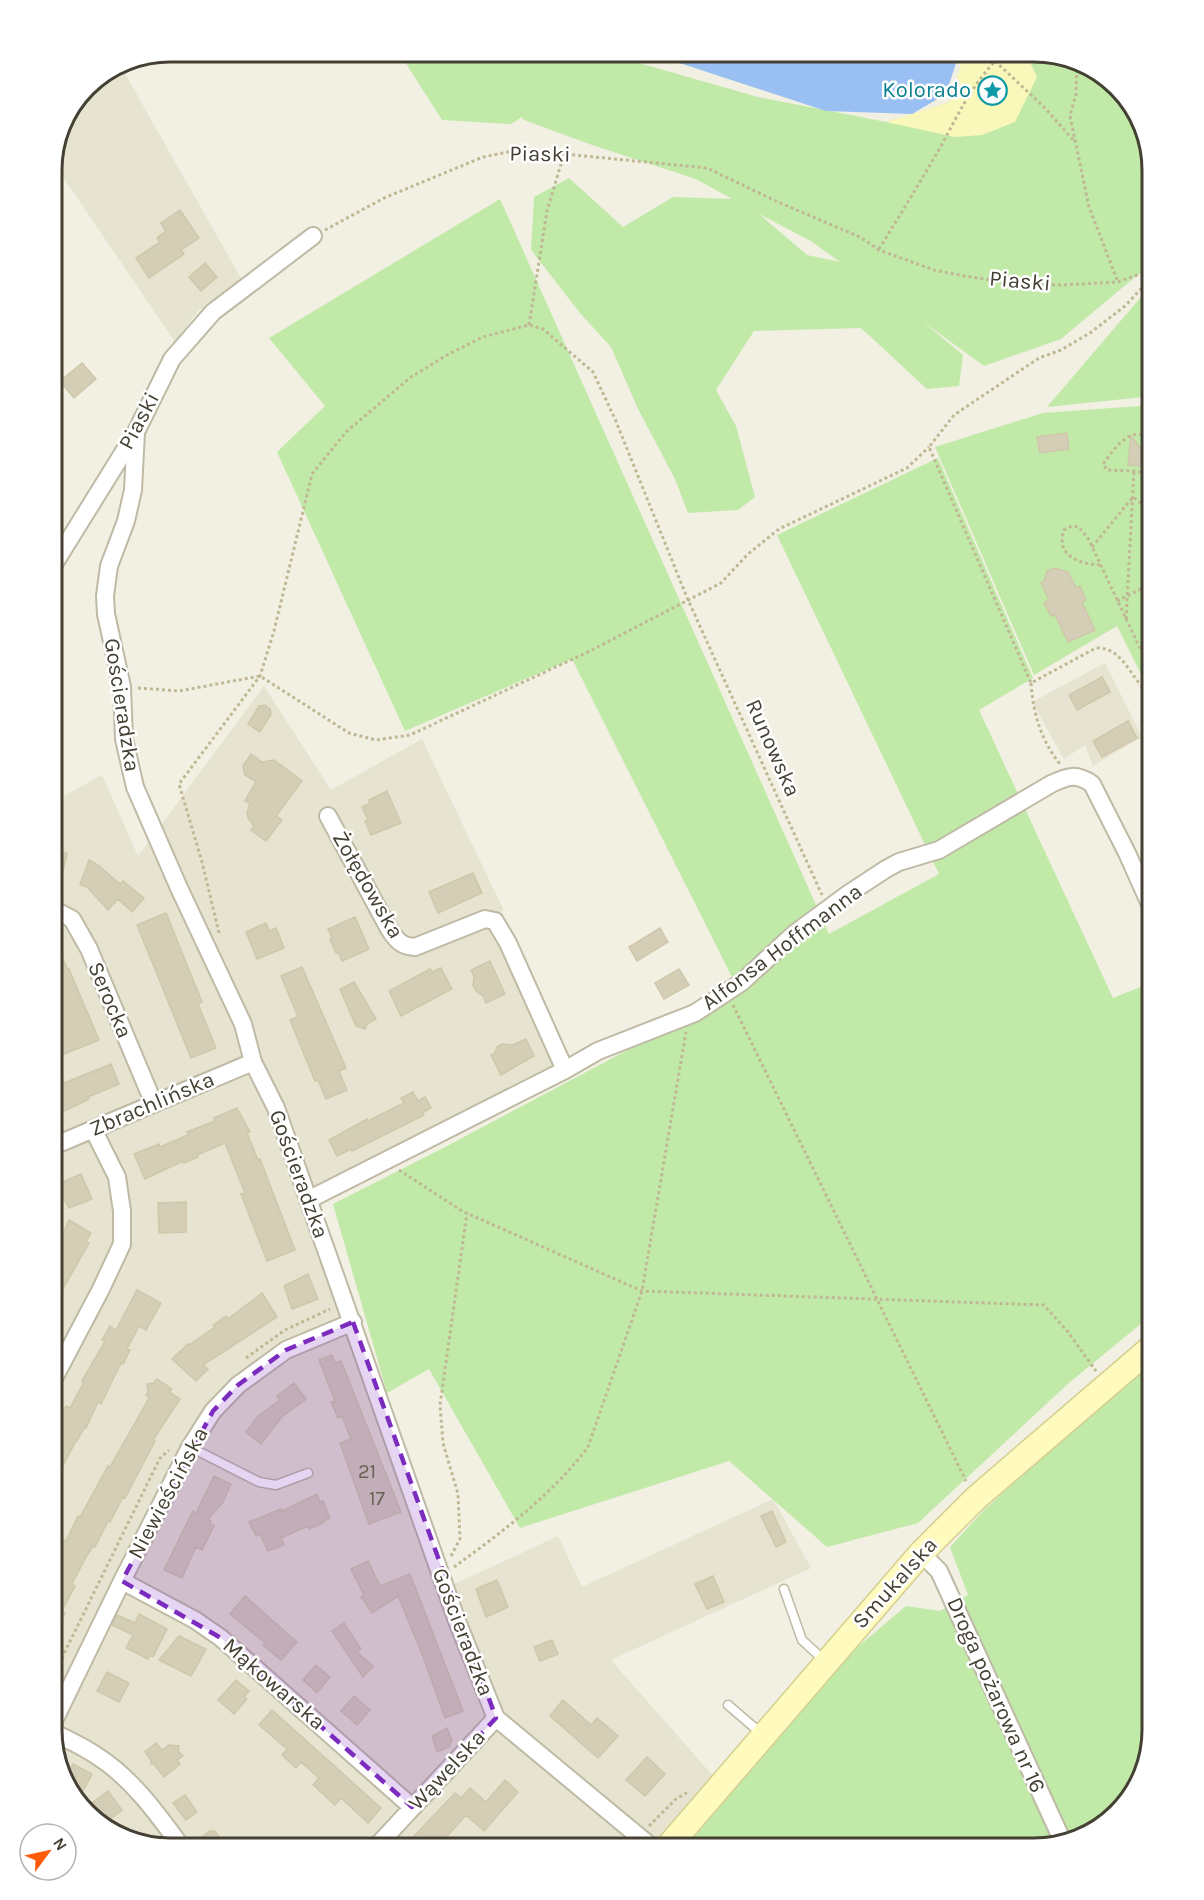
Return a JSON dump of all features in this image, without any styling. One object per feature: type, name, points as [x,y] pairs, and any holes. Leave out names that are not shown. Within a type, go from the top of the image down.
[{"type":"street","name":"Piaski","points":[[62,550],[136,432],[172,359],[213,312],[313,236]]},
{"type":"street","name":"Gościeradzka","points":[[136,432],[133,490],[126,521],[109,566],[105,596],[106,614],[122,687],[124,739],[135,788],[243,1024],[253,1062],[276,1108],[441,1576],[496,1718],[641,1838]]},
{"type":"street","name":"Alfonsa Hoffmanna","points":[[308,1200],[565,1070],[598,1050],[689,1016],[742,982],[794,934],[886,869],[899,862],[939,850],[1051,784],[1069,776]]},
{"type":"street","points":[[1069,776],[1084,778],[1092,784],[1142,889]]},
{"type":"street","name":"Żołędowska","points":[[328,816],[389,929],[397,942],[404,947],[416,947],[485,919],[495,921],[508,943],[565,1070]]},
{"type":"street","name":"Serocka","points":[[62,914],[72,919],[89,949],[154,1104]]},
{"type":"street","name":"Zbrachlińska","points":[[62,1142],[253,1062]]},
{"type":"street","points":[[62,1363],[122,1244],[122,1211],[117,1177],[93,1129]]},
{"type":"street","name":"Niewieścińska","points":[[62,1706],[190,1447],[213,1411],[238,1385],[286,1350],[353,1322]]},
{"type":"street","name":"Smukalska","points":[[675,1838],[921,1553],[976,1498],[1142,1355]]},
{"type":"street","name":"Droga pożarowa nr 16","points":[[921,1553],[939,1571],[1060,1835]]},
{"type":"street","name":"Mąkowarska","points":[[122,1581],[195,1620],[221,1638],[412,1806]]},
{"type":"street","name":"Wąwelska","points":[[384,1838],[496,1718]]},
{"type":"street","points":[[62,1735],[97,1756],[124,1777],[175,1838]]},
{"type":"lane","points":[[190,1447],[259,1482],[276,1485],[308,1473]]},
{"type":"lane","points":[[783,1589],[802,1640],[826,1662]]},
{"type":"lane","points":[[729,1705],[763,1736]]},
{"type":"path","points":[[879,250],[941,146],[959,109],[993,62],[1044,107],[1076,143]]},
{"type":"path","points":[[1077,71],[1076,94],[1070,116],[1089,207],[1118,282]]},
{"type":"path","name":"Piaski","points":[[313,236],[384,198],[483,157],[508,152],[564,154],[707,168],[778,202],[860,237],[879,250],[934,270],[1012,283],[1061,285],[1118,282],[1142,273]]},
{"type":"path","points":[[219,935],[202,862],[179,784],[260,676],[274,631],[312,474],[346,432],[411,377],[483,337],[529,325],[547,211],[564,154]]},
{"type":"path","points":[[122,687],[179,691],[260,676],[350,733],[376,740],[410,735],[590,651],[721,583],[748,554],[779,530],[908,468],[929,447],[954,415],[1039,358],[1061,350],[1090,333],[1125,306],[1142,288]]},
{"type":"path","name":"Runowska","points":[[529,325],[543,329],[593,372],[615,419],[688,600],[828,909]]},
{"type":"path","points":[[1142,435],[1135,434],[1126,438],[1103,464],[1107,470],[1142,472]]},
{"type":"path","points":[[929,447],[1031,683],[1032,702],[1041,734],[1050,752],[1069,776]]},
{"type":"path","points":[[1126,621],[1134,471]]},
{"type":"path","points":[[1132,497],[1142,505]]},
{"type":"path","points":[[1092,547],[1132,497]]},
{"type":"path","points":[[1100,565],[1083,564],[1066,552],[1061,539],[1064,530],[1072,526],[1078,527],[1089,540],[1142,654]]},
{"type":"path","points":[[1117,601],[1142,588]]},
{"type":"path","points":[[1031,683],[1096,648],[1105,648],[1125,662],[1142,685]]},
{"type":"path","points":[[727,992],[876,1299],[976,1498]]},
{"type":"path","points":[[441,1576],[505,1531],[575,1465],[588,1447],[642,1291],[689,1016]]},
{"type":"path","points":[[385,1161],[467,1213],[642,1291],[1044,1305],[1068,1332],[1098,1374]]},
{"type":"path","points":[[441,1576],[460,1539],[458,1494],[442,1443],[440,1405],[467,1213]]},
{"type":"path","points":[[636,1834],[651,1825],[676,1799],[688,1792]]},
{"type":"highlighted area","points":[[353,1322],[496,1718],[412,1807],[221,1638],[122,1581],[213,1411],[238,1385],[286,1350]]},
{"type":"shaded area","points":[[124,72],[242,280],[198,311],[175,342],[62,176],[65,142],[80,110],[98,88]]},
{"type":"shaded area","points":[[1105,663],[1142,737],[1093,766],[1085,745],[1064,759],[1032,702]]},
{"type":"shaded area","points":[[264,686],[331,790],[422,739],[503,909],[496,921],[565,1070],[309,1199],[446,1588],[558,1536],[582,1587],[773,1499],[811,1568],[611,1660],[721,1785],[675,1838],[163,1838],[135,1833],[98,1812],[88,1802],[73,1778],[62,1745],[62,797],[102,775],[138,856]]},
{"type":"green space","points":[[405,62],[636,62],[758,97],[886,122],[950,102],[962,62],[1041,62],[1069,67],[1094,80],[1116,98],[1137,135],[1142,163],[1142,271],[1061,339],[984,366],[922,321],[963,355],[959,386],[927,389],[861,328],[754,331],[716,390],[736,426],[755,497],[738,510],[688,513],[675,479],[638,409],[611,347],[580,313],[531,250],[534,197],[569,178],[623,227],[673,197],[732,199],[696,179],[592,145],[524,120],[522,117],[511,124],[442,120]],"holes":[[[759,214],[811,241],[840,262],[807,255]]]},
{"type":"green space","points":[[500,199],[829,934],[939,874],[777,535],[938,458],[1033,678],[979,710],[1113,998],[1142,986],[1142,1323],[1070,1382],[918,1523],[827,1547],[729,1461],[520,1528],[429,1369],[387,1393],[333,1204],[739,991],[572,659],[405,731],[277,452],[325,406],[269,338]]},
{"type":"green space","points":[[1141,297],[1142,397],[1047,407]]},
{"type":"green space","points":[[1142,406],[1142,676],[1117,626],[1034,675],[935,447],[1043,413]]},
{"type":"green space","points":[[1142,1368],[1142,1745],[1128,1784],[1111,1807],[1076,1830],[1049,1838],[693,1838],[853,1651],[906,1606],[940,1611],[968,1595],[950,1547],[984,1510]]},
{"type":"sand","name":"Kolorado","points":[[962,62],[1030,62],[1037,77],[1015,122],[982,135],[955,137],[886,122],[950,102]]},
{"type":"water","points":[[677,62],[956,62],[946,94],[912,114],[826,111]]},
{"type":"building","points":[[180,210],[199,238],[181,250],[184,254],[149,278],[136,258],[160,242],[157,238],[166,231],[161,223]]},
{"type":"building","points":[[205,263],[217,277],[201,291],[189,277]]},
{"type":"building","points":[[82,363],[96,379],[74,398],[62,383],[62,379]]},
{"type":"building","points":[[1067,433],[1069,449],[1040,453],[1037,437]]},
{"type":"building","points":[[1131,436],[1142,450],[1141,466],[1128,465]]},
{"type":"building","points":[[1054,568],[1068,572],[1076,588],[1080,586],[1086,600],[1082,602],[1095,630],[1068,642],[1055,615],[1051,616],[1044,603],[1049,600],[1041,583],[1044,582],[1047,571]]},
{"type":"building","points":[[1102,677],[1110,692],[1077,710],[1069,695]]},
{"type":"building","points":[[265,705],[270,709],[271,714],[260,732],[248,724],[259,706]]},
{"type":"building","points":[[1128,721],[1137,738],[1102,757],[1093,741]]},
{"type":"building","points":[[251,754],[262,762],[274,760],[302,781],[276,816],[282,820],[266,841],[251,830],[254,826],[247,813],[250,803],[245,801],[256,782],[245,775],[243,766]]},
{"type":"building","points":[[387,791],[401,823],[371,835],[362,807],[370,803],[369,800]]},
{"type":"building","points":[[62,852],[67,853],[62,876]]},
{"type":"building","points":[[89,860],[120,884],[123,881],[144,898],[132,912],[118,899],[108,910],[87,887],[80,885]]},
{"type":"building","points":[[473,873],[482,893],[438,913],[429,892]]},
{"type":"building","points":[[166,913],[202,1002],[198,1004],[216,1048],[191,1058],[137,925]]},
{"type":"building","points":[[355,917],[369,949],[342,961],[338,952],[336,953],[328,929]]},
{"type":"building","points":[[266,923],[269,931],[276,928],[284,948],[257,959],[246,932]]},
{"type":"building","points":[[660,928],[668,942],[637,961],[629,947]]},
{"type":"building","points":[[62,957],[69,969],[99,1040],[62,1055]]},
{"type":"building","points":[[490,961],[505,994],[486,1003],[483,996],[473,986],[474,976],[471,970]]},
{"type":"building","points":[[302,967],[346,1068],[339,1071],[347,1090],[326,1099],[318,1080],[315,1081],[290,1020],[298,1017],[281,976]]},
{"type":"building","points":[[441,968],[452,989],[401,1016],[389,991],[430,969],[432,972]]},
{"type":"building","points":[[679,969],[689,985],[664,999],[655,983]]},
{"type":"building","points":[[354,982],[376,1019],[367,1024],[365,1029],[356,1026],[340,989]]},
{"type":"building","points":[[526,1039],[534,1056],[501,1075],[491,1055],[502,1044],[513,1045]]},
{"type":"building","points":[[111,1064],[119,1084],[88,1097],[89,1099],[64,1111],[62,1078],[64,1083]]},
{"type":"building","points":[[413,1092],[418,1101],[425,1097],[431,1108],[423,1112],[424,1115],[352,1151],[351,1149],[337,1156],[329,1140],[367,1119],[368,1121],[404,1103],[401,1098]]},
{"type":"building","points":[[237,1108],[250,1132],[247,1133],[258,1160],[260,1159],[295,1250],[267,1261],[241,1194],[245,1193],[225,1143],[145,1179],[134,1154],[159,1144],[160,1147],[188,1135],[187,1132],[215,1121],[214,1118]]},
{"type":"building","points":[[81,1174],[92,1199],[69,1208],[62,1196],[62,1182]]},
{"type":"building","points":[[186,1202],[186,1232],[159,1233],[158,1203]]},
{"type":"building","points":[[69,1220],[91,1233],[86,1242],[89,1243],[62,1290],[62,1236]]},
{"type":"building","points":[[308,1274],[318,1299],[292,1309],[284,1286]]},
{"type":"building","points":[[137,1290],[161,1303],[146,1330],[139,1326],[127,1349],[130,1350],[123,1364],[121,1363],[101,1404],[98,1402],[86,1428],[62,1467],[62,1414],[66,1406],[70,1408],[84,1382],[82,1381],[105,1341],[102,1340],[110,1326],[116,1330]]},
{"type":"building","points":[[262,1293],[277,1317],[203,1365],[208,1369],[196,1381],[172,1359],[188,1344],[215,1327],[213,1325],[226,1316],[228,1319]]},
{"type":"building","points":[[332,1355],[335,1363],[341,1361],[401,1512],[369,1524],[340,1443],[351,1439],[342,1416],[338,1418],[331,1402],[335,1401],[319,1360]]},
{"type":"building","points":[[157,1379],[172,1389],[169,1392],[180,1399],[153,1440],[155,1441],[125,1498],[123,1497],[95,1547],[93,1546],[86,1557],[72,1584],[75,1586],[62,1611],[62,1542],[63,1540],[66,1541],[78,1516],[80,1517],[149,1398],[146,1395],[147,1384],[154,1383]]},
{"type":"building","points":[[294,1383],[306,1399],[282,1417],[261,1444],[246,1432],[258,1416],[280,1400],[277,1396]]},
{"type":"building","points":[[214,1476],[231,1484],[223,1502],[208,1519],[214,1526],[202,1550],[196,1547],[182,1578],[164,1570],[193,1511],[196,1513]]},
{"type":"building","points":[[317,1494],[320,1502],[323,1501],[330,1518],[309,1529],[308,1526],[281,1538],[284,1545],[268,1551],[260,1534],[256,1536],[249,1522],[281,1509],[282,1511]]},
{"type":"building","points":[[772,1511],[786,1542],[776,1547],[761,1516]]},
{"type":"building","points":[[368,1561],[380,1586],[410,1574],[463,1711],[445,1718],[398,1596],[372,1613],[361,1597],[364,1595],[351,1569]]},
{"type":"building","points":[[713,1576],[724,1602],[707,1609],[695,1584]]},
{"type":"building","points":[[497,1580],[508,1607],[486,1617],[476,1589]]},
{"type":"building","points":[[245,1596],[297,1642],[281,1660],[263,1645],[265,1643],[230,1614]]},
{"type":"building","points":[[139,1614],[167,1629],[153,1657],[150,1655],[148,1659],[126,1648],[133,1635],[112,1625],[117,1615],[135,1623]]},
{"type":"building","points":[[344,1623],[361,1649],[357,1652],[373,1666],[363,1677],[332,1631]]},
{"type":"building","points":[[179,1636],[206,1649],[191,1676],[159,1660]]},
{"type":"building","points":[[552,1640],[558,1654],[540,1661],[534,1647]]},
{"type":"building","points":[[316,1665],[330,1677],[317,1693],[303,1680]]},
{"type":"building","points":[[107,1672],[129,1683],[119,1702],[97,1691]]},
{"type":"building","points":[[236,1680],[249,1691],[244,1697],[247,1699],[234,1714],[218,1700]]},
{"type":"building","points":[[354,1696],[370,1710],[357,1725],[341,1711]]},
{"type":"building","points":[[563,1700],[591,1725],[597,1718],[618,1736],[598,1758],[550,1716]]},
{"type":"building","points":[[272,1710],[381,1808],[368,1823],[341,1798],[335,1805],[313,1785],[319,1778],[301,1762],[296,1768],[282,1755],[287,1749],[259,1725]]},
{"type":"building","points":[[447,1728],[452,1740],[449,1747],[437,1752],[432,1736]]},
{"type":"building","points":[[156,1743],[162,1750],[169,1745],[179,1746],[178,1751],[183,1756],[177,1760],[180,1764],[164,1777],[154,1764],[151,1764],[145,1752]]},
{"type":"building","points":[[647,1757],[665,1774],[645,1796],[626,1780]]},
{"type":"building","points":[[73,1764],[92,1774],[83,1791],[80,1789],[70,1771]]},
{"type":"building","points":[[505,1780],[518,1792],[484,1831],[466,1815],[446,1838],[412,1838],[455,1793],[461,1798],[470,1788],[486,1802]]},
{"type":"building","points":[[108,1791],[122,1810],[109,1820],[99,1813],[92,1803]]},
{"type":"building","points":[[185,1795],[197,1812],[186,1820],[173,1803]]},
{"type":"building","points":[[210,1831],[215,1831],[220,1838],[201,1838]]},
{"type":"place","name":"Kolorado","points":[[992,90]]}]
